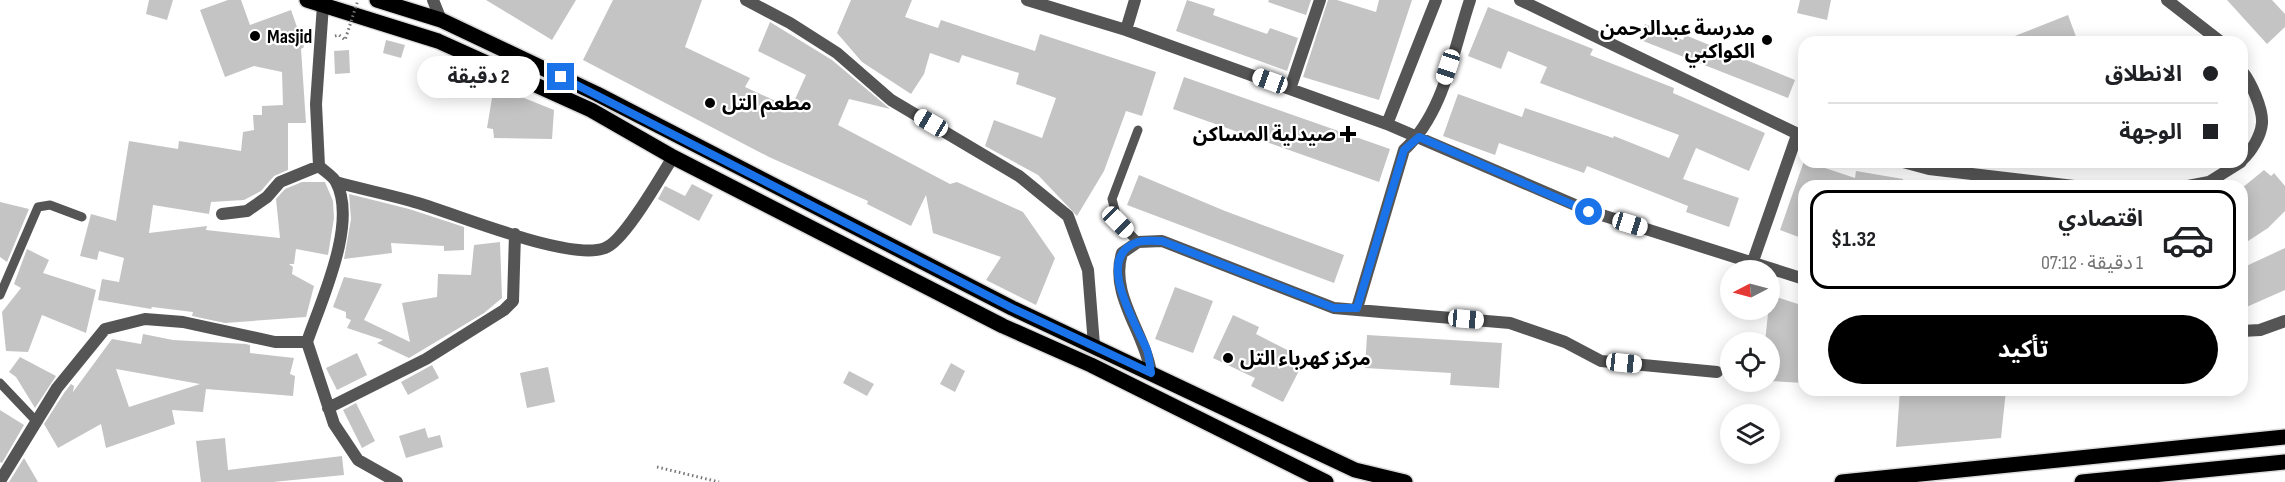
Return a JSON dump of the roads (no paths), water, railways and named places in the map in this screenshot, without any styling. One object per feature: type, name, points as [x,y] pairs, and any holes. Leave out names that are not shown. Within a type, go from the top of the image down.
[{"type":"main road","points":[[307,0],[438,41],[591,110],[673,157],[1004,326],[1091,365],[1326,482]]},
{"type":"main road","points":[[378,0],[441,20],[597,94],[1012,308],[1355,470],[1405,482]]},
{"type":"main road","points":[[1842,482],[2285,437]]},
{"type":"main road","points":[[2082,482],[2285,462]]},
{"type":"street","points":[[433,0],[441,20]]},
{"type":"street","points":[[746,0],[790,23],[837,52],[891,100],[1019,176],[1068,216],[1088,270],[1094,345]]},
{"type":"street","points":[[1027,0],[1125,30],[1387,124],[1589,212],[1750,260]]},
{"type":"street","points":[[1125,30],[1135,0]]},
{"type":"street","points":[[1290,89],[1320,0]]},
{"type":"street","points":[[1387,124],[1436,0]]},
{"type":"street","points":[[1357,308],[1404,150],[1419,137],[1434,112],[1470,0]]},
{"type":"street","points":[[1520,0],[1798,135]]},
{"type":"street","points":[[2167,0],[2213,36]]},
{"type":"street","points":[[323,5],[316,104],[319,166],[336,182],[413,201],[477,224],[556,246],[588,251],[607,248],[640,212],[673,157]]},
{"type":"street","points":[[2248,79],[2252,84],[2262,123],[2248,155]]},
{"type":"street","points":[[1753,260],[1798,144]]},
{"type":"street","points":[[222,214],[247,212],[267,197],[280,182],[319,166]]},
{"type":"street","points":[[1925,168],[2023,180]]},
{"type":"street","points":[[2212,180],[2231,168]]},
{"type":"street","points":[[336,182],[342,207],[341,240],[307,342],[334,424],[358,460],[397,482]]},
{"type":"street","points":[[328,408],[426,359],[504,310],[513,301],[515,234]]},
{"type":"street","points":[[1151,373],[1148,353],[1121,290],[1117,268],[1122,253],[1138,242],[1162,241],[1334,308],[1357,308],[1510,323],[1565,342],[1601,361],[1717,372]]},
{"type":"street","points":[[1780,271],[1798,277]]},
{"type":"street","points":[[2,475],[57,388],[105,328],[145,319],[183,322],[275,342],[307,342]]},
{"type":"street","points":[[2248,331],[2260,330],[2285,321]]},
{"type":"lane","points":[[1138,130],[1112,199],[1118,222],[1138,242]]},
{"type":"lane","points":[[0,295],[38,207],[50,205],[82,217]]},
{"type":"lane","points":[[0,383],[37,422]]},
{"type":"place","name":"Masjid","points":[[255,36]]},
{"type":"place","name":"مدرسة عبدالرحمن الكواكبي","points":[[1767,40]]},
{"type":"place","name":"مطعم التل","points":[[710,103]]},
{"type":"place","name":"صيدلية المساكن","points":[[1348,134]]},
{"type":"place","name":"مركز كهرباء التل","points":[[1228,358]]}]
